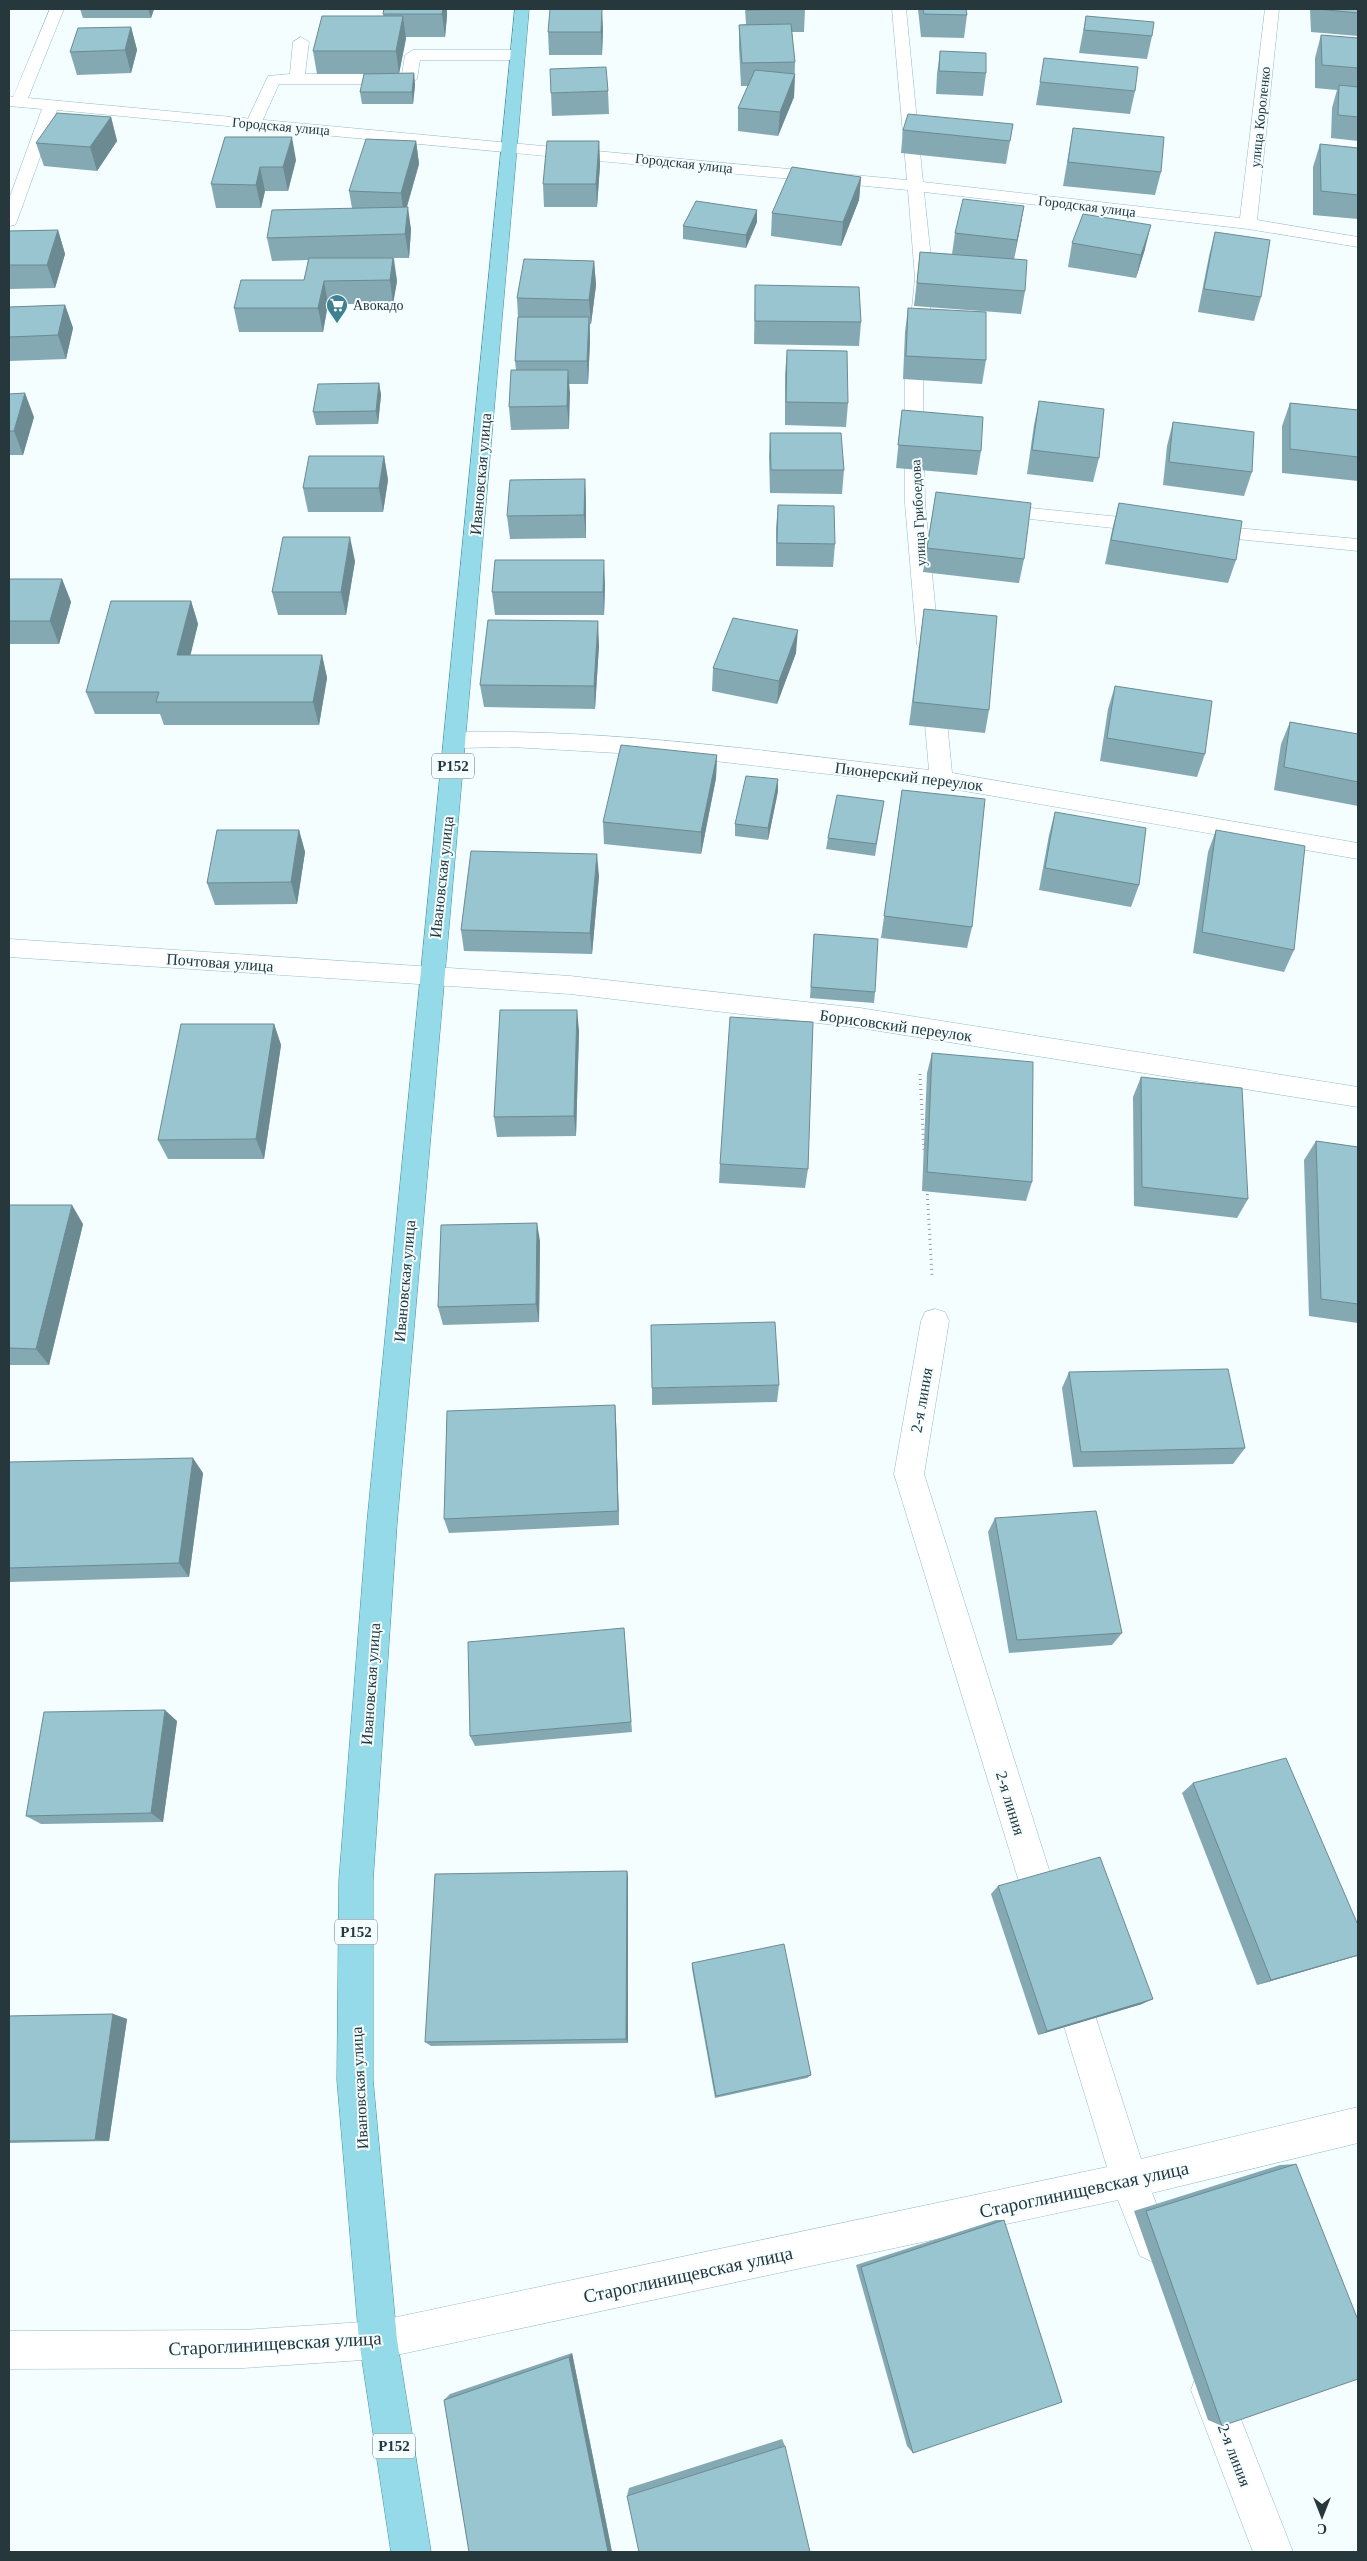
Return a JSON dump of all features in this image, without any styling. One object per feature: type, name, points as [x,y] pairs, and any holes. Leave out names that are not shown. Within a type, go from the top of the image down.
[{"type":"main road","name":"Ивановская улица","points":[[411,2552],[378,2340],[355,2080],[356,1880],[382,1523],[431,976],[456,740],[522,9]]},
{"type":"street","points":[[14,101],[57,9]]},
{"type":"street","name":"улица Грибоедова","points":[[899,9],[924,278],[914,378],[925,504],[930,665],[941,778]]},
{"type":"street","name":"улица Короленко","points":[[1248,224],[1272,9]]},
{"type":"street","points":[[297,79],[301,42]]},
{"type":"street","points":[[254,123],[274,79],[409,79],[413,55],[518,55]]},
{"type":"street","name":"Городская улица","points":[[14,101],[509,146],[916,186],[1248,224],[1358,242]]},
{"type":"street","points":[[9,221],[51,105]]},
{"type":"street","points":[[974,508],[1358,545]]},
{"type":"street","name":"Пионерский переулок","points":[[456,740],[511,739],[671,748],[941,778],[1358,851]]},
{"type":"street","name":"Почтовая улица","points":[[9,948],[431,976]]},
{"type":"street","name":"Борисовский переулок","points":[[431,976],[570,985],[860,1018],[1358,1097]]},
{"type":"street","name":"2-я линия","points":[[935,1321],[909,1474],[1129,2180],[1165,2273]]},
{"type":"street","name":"Староглинищевская улица","points":[[9,2350],[243,2349],[378,2340],[1129,2180],[1358,2125]]},
{"type":"street","name":"2-я линия","points":[[1197,2357],[1273,2552]]},
{"type":"path","points":[[917,1027],[925,1154]]},
{"type":"path","points":[[926,1184],[935,1321]]},
{"type":"building","points":[[384,9],[443,9],[442,14],[383,14]]},
{"type":"building","points":[[550,9],[602,9],[601,32],[548,32]]},
{"type":"building","points":[[747,9],[805,9],[747,10]]},
{"type":"building","points":[[923,9],[966,9],[967,15],[924,14]]},
{"type":"building","points":[[1317,9],[1358,9],[1358,13]]},
{"type":"building","points":[[322,16],[403,16],[396,51],[313,51]]},
{"type":"building","points":[[1086,16],[1154,22],[1152,36],[1084,30]]},
{"type":"building","points":[[791,24],[795,62],[742,63],[739,25]]},
{"type":"building","points":[[131,27],[125,50],[70,52],[78,28]]},
{"type":"building","points":[[1321,35],[1358,38],[1358,68],[1322,65]]},
{"type":"building","points":[[940,51],[986,53],[986,73],[939,71]]},
{"type":"building","points":[[1044,58],[1138,67],[1135,91],[1040,82]]},
{"type":"building","points":[[606,67],[608,91],[551,93],[550,69]]},
{"type":"building","points":[[755,70],[795,74],[780,112],[738,108]]},
{"type":"building","points":[[414,73],[412,92],[360,92],[364,74]]},
{"type":"building","points":[[1339,85],[1358,87],[1358,117],[1338,115]]},
{"type":"building","points":[[57,113],[111,117],[90,147],[36,143]]},
{"type":"building","points":[[908,114],[1013,124],[1010,141],[903,130]]},
{"type":"building","points":[[1073,128],[1164,137],[1161,172],[1068,162]]},
{"type":"building","points":[[225,137],[292,137],[283,167],[260,167],[256,185],[211,184]]},
{"type":"building","points":[[366,139],[416,141],[401,193],[349,191]]},
{"type":"building","points":[[547,141],[599,141],[596,184],[543,184]]},
{"type":"building","points":[[1320,144],[1358,148],[1358,195],[1321,191]]},
{"type":"building","points":[[792,167],[861,177],[843,222],[772,213]]},
{"type":"building","points":[[963,199],[1024,206],[1017,240],[955,233]]},
{"type":"building","points":[[696,201],[757,210],[746,235],[683,226]]},
{"type":"building","points":[[408,207],[405,234],[267,238],[272,210]]},
{"type":"building","points":[[1083,214],[1151,225],[1141,255],[1072,243]]},
{"type":"building","points":[[58,230],[47,265],[9,265],[9,231]]},
{"type":"building","points":[[1215,232],[1270,240],[1261,297],[1204,289]]},
{"type":"building","points":[[920,252],[1027,260],[1025,291],[917,283]]},
{"type":"building","points":[[309,258],[393,258],[390,280],[324,281],[318,308],[234,308],[241,280],[304,280]]},
{"type":"building","points":[[524,259],[594,261],[589,300],[517,298]]},
{"type":"building","points":[[755,285],[859,287],[861,322],[755,321]]},
{"type":"building","points":[[65,305],[58,335],[9,337],[9,307]]},
{"type":"building","points":[[908,308],[986,312],[986,360],[906,356]]},
{"type":"building","points":[[518,317],[589,317],[587,361],[515,361]]},
{"type":"building","points":[[787,350],[847,351],[848,403],[786,402]]},
{"type":"building","points":[[511,370],[568,370],[567,406],[509,407]]},
{"type":"building","points":[[379,383],[376,411],[313,412],[318,384]]},
{"type":"building","points":[[25,393],[14,431],[9,431],[9,394]]},
{"type":"building","points":[[1039,401],[1104,409],[1099,458],[1032,450]]},
{"type":"building","points":[[1290,403],[1358,410],[1358,457],[1290,449]]},
{"type":"building","points":[[902,410],[983,417],[981,451],[898,445]]},
{"type":"building","points":[[1173,422],[1254,432],[1252,472],[1169,462]]},
{"type":"building","points":[[770,433],[841,433],[844,470],[771,470]]},
{"type":"building","points":[[309,456],[384,456],[379,488],[303,488]]},
{"type":"building","points":[[585,479],[584,515],[507,516],[510,480]]},
{"type":"building","points":[[936,492],[1031,503],[1024,559],[927,548]]},
{"type":"building","points":[[1119,503],[1242,521],[1236,560],[1111,540]]},
{"type":"building","points":[[778,505],[834,506],[835,544],[777,543]]},
{"type":"building","points":[[283,537],[350,537],[341,592],[272,592]]},
{"type":"building","points":[[495,560],[604,560],[603,592],[492,592]]},
{"type":"building","points":[[9,579],[62,579],[50,621],[9,621]]},
{"type":"building","points":[[111,601],[191,601],[177,655],[322,655],[313,702],[156,702],[159,692],[86,692]]},
{"type":"building","points":[[924,609],[997,616],[989,710],[913,702]]},
{"type":"building","points":[[733,618],[798,630],[779,681],[713,668]]},
{"type":"building","points":[[488,620],[598,621],[594,686],[480,685]]},
{"type":"building","points":[[1115,686],[1212,701],[1205,754],[1107,738]]},
{"type":"building","points":[[1290,722],[1358,734],[1358,782],[1284,767]]},
{"type":"building","points":[[621,745],[717,755],[701,832],[603,822]]},
{"type":"building","points":[[746,776],[778,779],[768,828],[735,824]]},
{"type":"building","points":[[902,790],[985,799],[972,927],[884,916]]},
{"type":"building","points":[[837,795],[884,801],[876,844],[828,838]]},
{"type":"building","points":[[1055,812],[1146,828],[1139,885],[1045,868]]},
{"type":"building","points":[[217,830],[299,830],[291,882],[207,883]]},
{"type":"building","points":[[1216,830],[1305,846],[1294,950],[1202,932]]},
{"type":"building","points":[[471,851],[597,854],[590,933],[461,930]]},
{"type":"building","points":[[814,934],[878,939],[875,992],[811,987]]},
{"type":"building","points":[[500,1010],[577,1010],[574,1116],[494,1117]]},
{"type":"building","points":[[730,1017],[813,1022],[808,1169],[720,1164]]},
{"type":"building","points":[[181,1024],[274,1024],[256,1139],[158,1140]]},
{"type":"building","points":[[932,1053],[1033,1062],[1032,1182],[927,1172]]},
{"type":"building","points":[[1141,1077],[1242,1088],[1248,1199],[1142,1187]]},
{"type":"building","points":[[1316,1141],[1358,1147],[1358,1304],[1321,1299]]},
{"type":"building","points":[[9,1205],[72,1205],[36,1349],[9,1348]]},
{"type":"building","points":[[537,1223],[536,1304],[438,1307],[441,1225]]},
{"type":"building","points":[[775,1322],[779,1385],[652,1388],[651,1325]]},
{"type":"building","points":[[1228,1369],[1245,1448],[1081,1452],[1069,1372]]},
{"type":"building","points":[[615,1405],[618,1511],[444,1519],[447,1411]]},
{"type":"building","points":[[193,1458],[179,1563],[9,1568],[9,1462]]},
{"type":"building","points":[[1096,1511],[1122,1633],[1017,1640],[995,1518]]},
{"type":"building","points":[[624,1628],[631,1722],[470,1736],[468,1642]]},
{"type":"building","points":[[165,1710],[151,1813],[26,1816],[44,1712]]},
{"type":"building","points":[[1286,1758],[1358,1925],[1358,1955],[1271,1980],[1193,1783]]},
{"type":"building","points":[[1100,1857],[1153,1999],[1047,2031],[998,1886]]},
{"type":"building","points":[[627,1871],[626,2039],[425,2042],[435,1874]]},
{"type":"building","points":[[784,1944],[811,2075],[716,2096],[692,1963]]},
{"type":"building","points":[[113,2014],[95,2140],[9,2141],[9,2016]]},
{"type":"building","points":[[1296,2164],[1358,2320],[1358,2379],[1222,2426],[1146,2211]]},
{"type":"building","points":[[1004,2220],[1062,2402],[913,2453],[861,2267]]},
{"type":"building","points":[[569,2357],[608,2552],[469,2552],[444,2400]]},
{"type":"building","points":[[785,2446],[810,2552],[639,2552],[627,2496]]},
{"type":"place","name":"Авокадо","points":[[337,324]]}]
